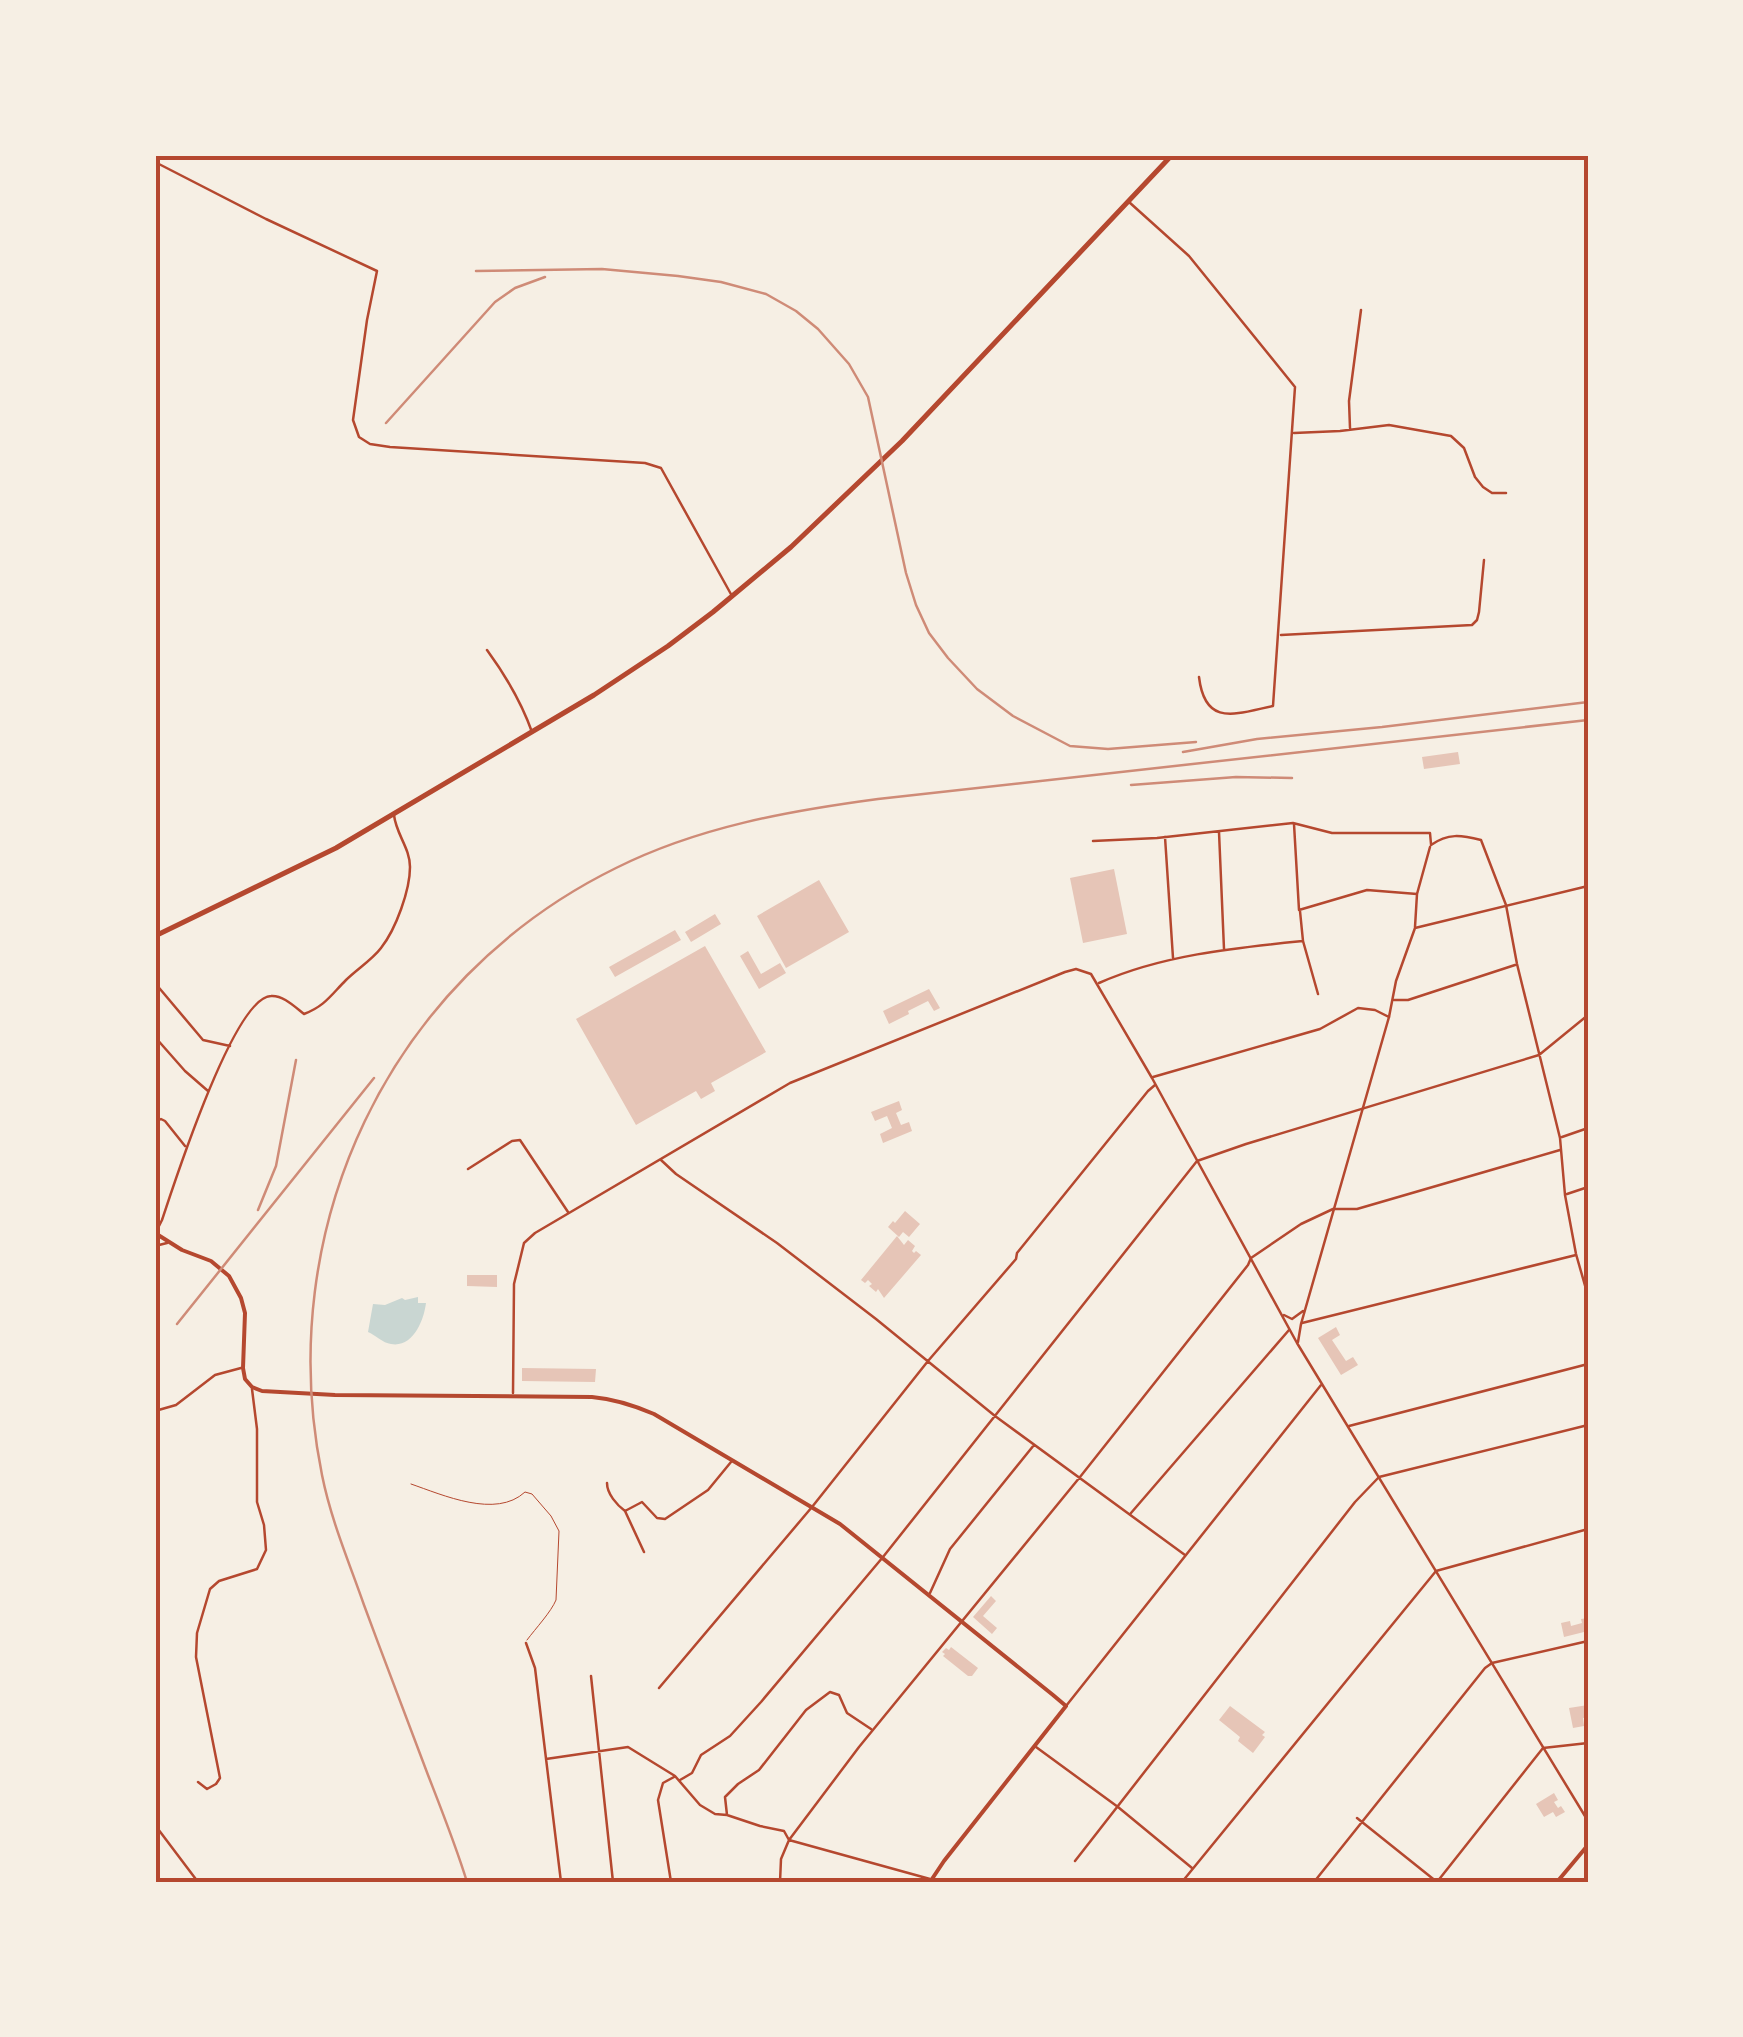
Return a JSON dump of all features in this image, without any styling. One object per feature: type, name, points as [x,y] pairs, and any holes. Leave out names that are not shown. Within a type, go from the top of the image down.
[{"type":"main road","points":[[155,936],[336,848],[533,733],[668,646],[791,547],[902,442],[1172,155]]},
{"type":"main road","points":[[155,1233],[211,1261],[233,1282],[245,1313],[243,1368],[252,1387],[273,1393],[592,1398],[624,1402],[654,1414],[812,1507],[882,1556],[1066,1706],[931,1881]]},
{"type":"main road","points":[[1558,1882],[1588,1845]]},
{"type":"main road","points":[[931,1881],[940,1882]]},
{"type":"street","points":[[155,162],[377,271],[354,420],[359,436],[370,444],[390,447],[646,463],[661,468],[732,596]]},
{"type":"street","points":[[1128,201],[1190,256],[1295,387],[1273,706],[1215,713],[1201,696],[1199,677]]},
{"type":"street","points":[[1350,430],[1350,386],[1362,310]]},
{"type":"street","points":[[1292,433],[1389,425],[1451,436],[1464,448],[1475,477],[1484,487],[1492,493],[1506,494]]},
{"type":"street","points":[[1278,635],[1472,624],[1479,612],[1484,560]]},
{"type":"street","points":[[488,650],[511,683],[533,733]]},
{"type":"street","points":[[155,1233],[209,1092],[256,1002],[268,996],[282,998],[304,1014],[319,1008],[382,948],[410,882],[410,862],[394,814]]},
{"type":"street","points":[[1294,822],[1303,941],[1318,994]]},
{"type":"street","points":[[1093,841],[1294,822],[1332,833],[1430,832],[1431,845],[1417,894],[1415,928],[1298,1343]]},
{"type":"street","points":[[1219,830],[1224,950]]},
{"type":"street","points":[[1164,836],[1172,960]]},
{"type":"street","points":[[1431,845],[1445,836],[1481,840],[1506,905],[1560,1138],[1565,1195],[1588,1296]]},
{"type":"street","points":[[1415,928],[1587,889]]},
{"type":"street","points":[[1300,910],[1367,890],[1417,894]]},
{"type":"street","points":[[1097,984],[1150,963],[1303,941]]},
{"type":"street","points":[[1392,1000],[1408,1000],[1517,964]]},
{"type":"street","points":[[513,1397],[514,1284],[524,1243],[535,1233],[790,1083],[1064,972],[1085,970],[1152,1078],[1298,1343],[1588,1821]]},
{"type":"street","points":[[155,983],[203,1040],[230,1046]]},
{"type":"street","points":[[1152,1078],[1320,1029],[1358,1008],[1388,1016]]},
{"type":"street","points":[[671,1882],[658,1800],[662,1784],[692,1772],[705,1752],[730,1736],[762,1702],[1197,1161],[1539,1055],[1588,1015]]},
{"type":"street","points":[[155,1036],[185,1072],[209,1092]]},
{"type":"street","points":[[660,1688],[1155,1085]]},
{"type":"street","points":[[155,1122],[165,1120],[186,1146]]},
{"type":"street","points":[[1560,1138],[1588,1128]]},
{"type":"street","points":[[468,1169],[512,1141],[520,1140],[568,1213]]},
{"type":"street","points":[[780,1882],[781,1858],[788,1840],[872,1730],[1080,1477],[1250,1258],[1300,1224],[1334,1209],[1356,1209],[1560,1150]]},
{"type":"street","points":[[660,1159],[1185,1556]]},
{"type":"street","points":[[1565,1195],[1588,1187]]},
{"type":"street","points":[[155,1246],[168,1242]]},
{"type":"street","points":[[1301,1324],[1576,1254]]},
{"type":"street","points":[[1283,1315],[1298,1317],[1305,1309]]},
{"type":"street","points":[[1130,1515],[1290,1329]]},
{"type":"street","points":[[1348,1426],[1588,1364]]},
{"type":"street","points":[[155,1411],[176,1405],[215,1375],[243,1368]]},
{"type":"street","points":[[1066,1706],[1323,1384]]},
{"type":"street","points":[[198,1782],[207,1790],[220,1778],[196,1657],[197,1633],[210,1589],[219,1581],[257,1570],[266,1550],[257,1502],[257,1429],[252,1387]]},
{"type":"street","points":[[1076,1861],[1379,1477],[1588,1426]]},
{"type":"street","points":[[929,1595],[950,1549],[1036,1444]]},
{"type":"street","points":[[626,1511],[642,1502],[657,1518],[665,1519],[708,1490],[732,1460]]},
{"type":"street","points":[[607,1483],[607,1489],[626,1511],[644,1552]]},
{"type":"street","points":[[1182,1882],[1436,1571],[1588,1529]]},
{"type":"street","points":[[1314,1882],[1359,1820],[1485,1668],[1588,1641]]},
{"type":"street","points":[[526,1643],[535,1668],[562,1882]]},
{"type":"street","points":[[591,1676],[613,1882]]},
{"type":"street","points":[[728,1815],[725,1797],[759,1770],[806,1710],[823,1696],[830,1692],[839,1694],[847,1713],[872,1730]]},
{"type":"street","points":[[1359,1820],[1437,1882],[1543,1748],[1588,1743]]},
{"type":"street","points":[[1035,1746],[1193,1869]]},
{"type":"street","points":[[546,1758],[628,1747],[678,1778],[700,1805],[715,1814],[784,1831],[788,1840]]},
{"type":"street","points":[[155,1824],[198,1882]]},
{"type":"street","points":[[788,1840],[931,1881]]},
{"type":"lane","points":[[411,1484],[490,1506],[516,1500],[525,1492],[532,1494],[551,1516],[559,1531],[556,1600],[526,1643]]},
{"type":"shaded area","points":[[418,1297],[418,1303],[426,1303],[423,1317],[405,1342],[388,1343],[368,1332],[373,1304]]},
{"type":"building","points":[[1458,752],[1460,764],[1424,769],[1422,757]]},
{"type":"building","points":[[1114,869],[1127,934],[1083,943],[1070,878]]},
{"type":"building","points":[[819,880],[849,932],[786,968],[757,916]]},
{"type":"building","points":[[715,914],[721,924],[691,942],[685,932]]},
{"type":"building","points":[[675,930],[681,940],[615,977],[609,967]]},
{"type":"building","points":[[705,946],[766,1052],[711,1083],[715,1091],[701,1099],[696,1091],[636,1125],[576,1019]]},
{"type":"building","points":[[748,951],[761,974],[780,963],[786,973],[759,989],[740,956]]},
{"type":"building","points":[[929,989],[940,1008],[934,1011],[928,1001],[889,1024],[883,1011]]},
{"type":"building","points":[[899,1101],[902,1110],[896,1113],[901,1125],[909,1122],[912,1131],[883,1143],[880,1134],[892,1128],[887,1116],[875,1121],[871,1112]]},
{"type":"building","points":[[905,1211],[920,1224],[909,1237],[903,1232],[899,1237],[888,1227]]},
{"type":"building","points":[[897,1236],[904,1245],[908,1240],[915,1246],[912,1251],[921,1255],[884,1298],[878,1289],[876,1292],[869,1286],[872,1284],[868,1280],[861,1280]]},
{"type":"building","points":[[467,1275],[497,1275],[497,1287],[467,1286]]},
{"type":"building","points":[[1336,1327],[1340,1335],[1332,1340],[1346,1361],[1353,1357],[1358,1365],[1341,1375],[1318,1338]]},
{"type":"building","points":[[522,1368],[596,1369],[595,1382],[522,1381]]},
{"type":"building","points":[[991,1596],[996,1601],[983,1616],[997,1628],[992,1634],[973,1617]]},
{"type":"building","points":[[1588,1618],[1588,1631],[1564,1637],[1561,1623],[1570,1621],[1571,1626]]},
{"type":"building","points":[[951,1647],[978,1668],[972,1676],[943,1656],[942,1652]]},
{"type":"building","points":[[1588,1705],[1584,1726],[1573,1728],[1569,1708]]},
{"type":"building","points":[[1230,1706],[1265,1732],[1253,1753],[1219,1720]]},
{"type":"building","points":[[1554,1793],[1558,1800],[1554,1802],[1565,1812],[1544,1817],[1536,1804]]},
{"type":"railway","points":[[476,271],[602,269],[678,276],[766,294],[796,311],[849,364],[868,397],[906,573],[929,633],[948,658],[977,689],[1013,716],[1070,746],[1108,749],[1196,742]]},
{"type":"railway","points":[[386,423],[495,302],[515,288],[545,277]]},
{"type":"railway","points":[[1183,752],[1257,739],[1588,702]]},
{"type":"railway","points":[[467,1882],[335,1525],[322,1475],[311,1383],[315,1292],[333,1204],[365,1121],[410,1044],[467,976],[536,916],[616,868],[679,842],[744,823],[878,799],[1588,720]]},
{"type":"railway","points":[[1131,785],[1236,777],[1292,778]]},
{"type":"railway","points":[[258,1210],[276,1166],[296,1060]]},
{"type":"railway","points":[[177,1324],[374,1078]]}]
